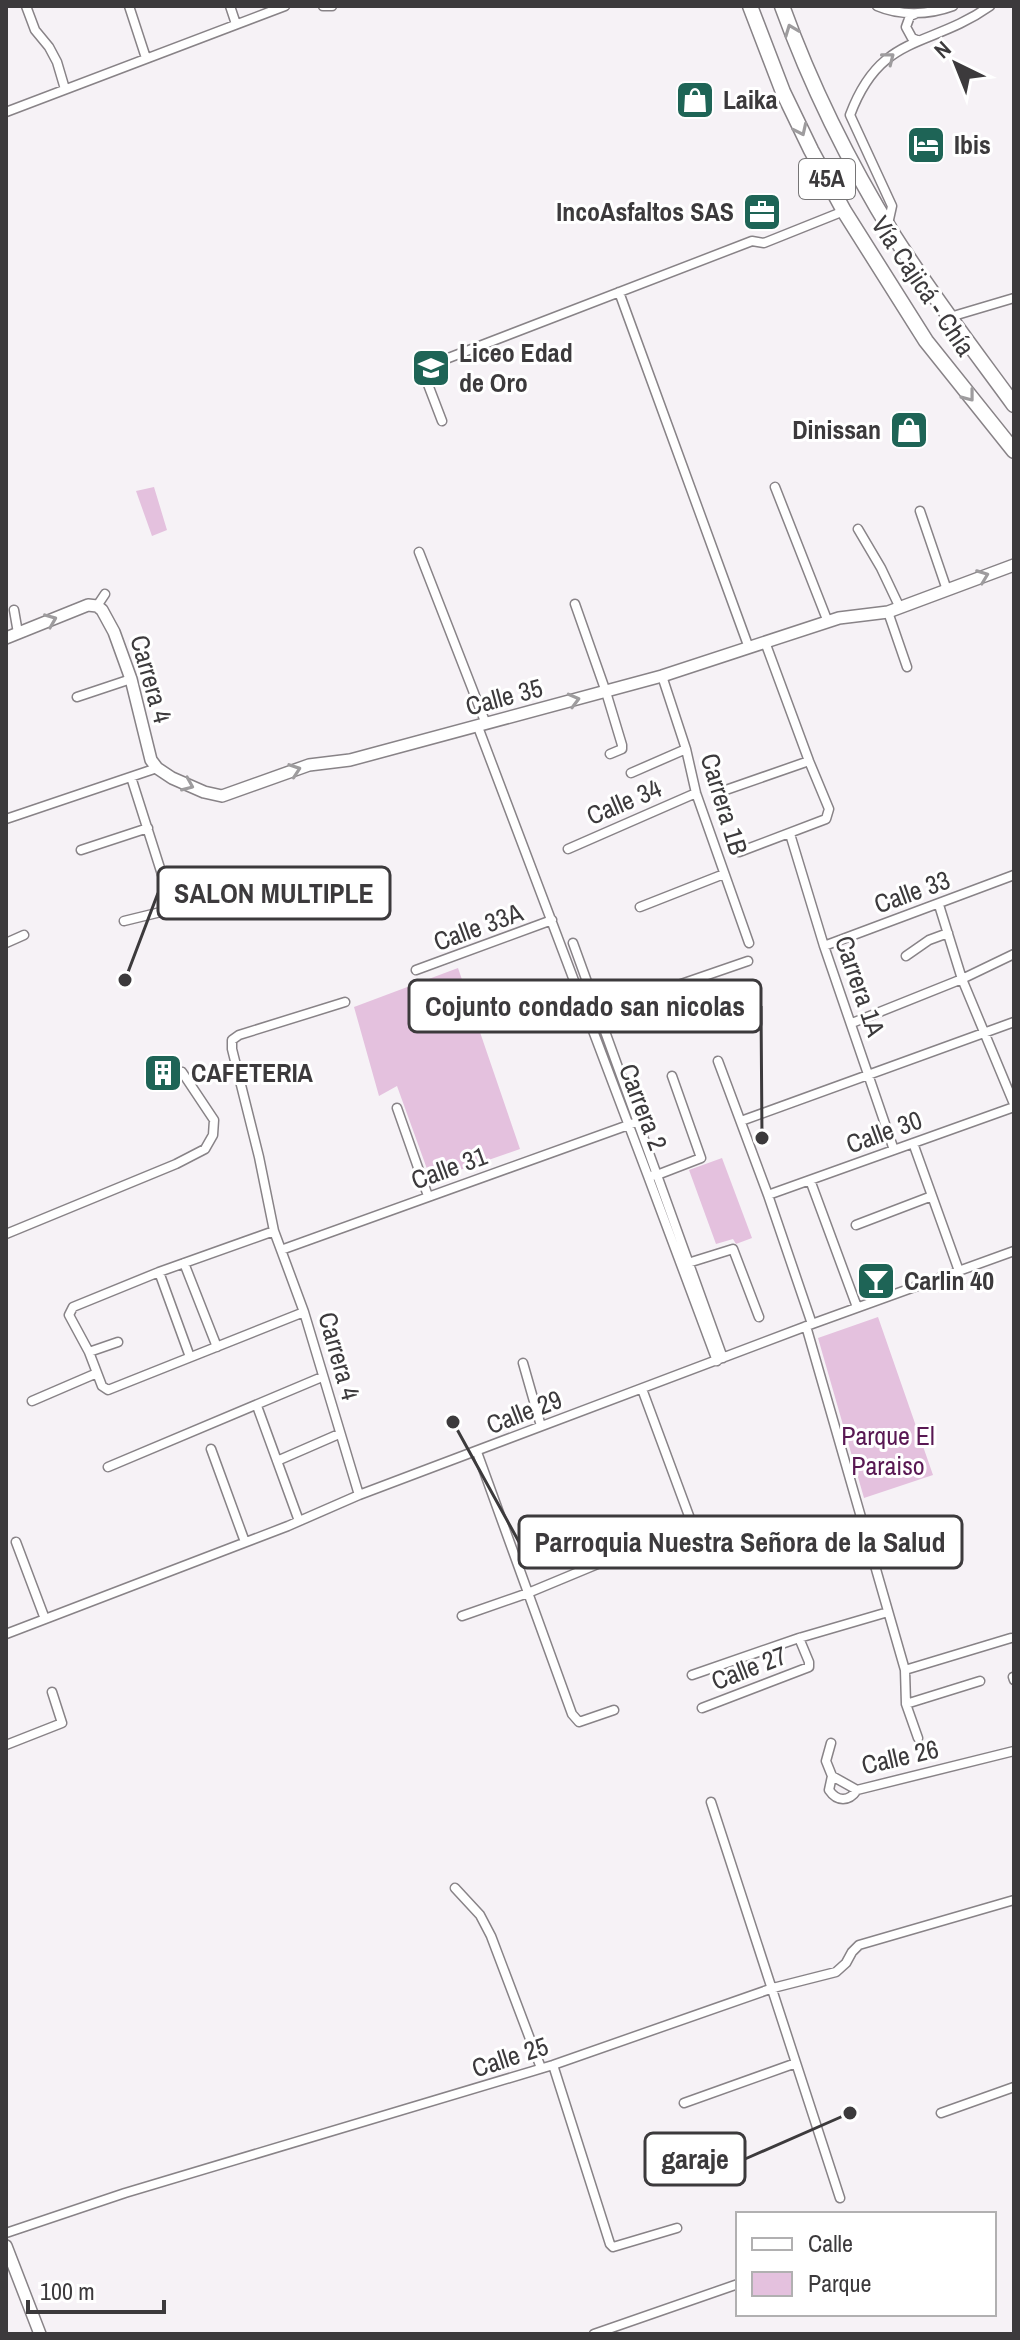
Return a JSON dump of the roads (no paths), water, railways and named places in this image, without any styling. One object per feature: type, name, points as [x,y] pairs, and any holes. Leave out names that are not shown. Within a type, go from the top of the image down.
[{"type":"highway","name":"Vía Cajicá - Chía","points":[[750,6],[783,92],[844,211],[926,341],[1014,451]]},
{"type":"highway","name":"45A","points":[[782,6],[818,95],[888,225],[1014,405]]},
{"type":"street","points":[[26,6],[35,30],[57,62],[65,89]]},
{"type":"street","points":[[129,6],[146,58]]},
{"type":"street","points":[[230,6],[236,24]]},
{"type":"street","points":[[6,112],[285,6]]},
{"type":"street","points":[[323,6],[332,6]]},
{"type":"street","points":[[877,6],[889,11],[915,13],[953,6]]},
{"type":"street","points":[[888,225],[892,206],[850,115],[857,95],[887,58],[917,40],[961,24],[990,6]]},
{"type":"street","points":[[915,13],[910,16],[906,27],[912,38],[917,40]]},
{"type":"street","points":[[442,421],[424,374],[425,367],[752,241],[764,243],[844,211]]},
{"type":"street","points":[[619,292],[749,648]]},
{"type":"street","points":[[950,317],[1014,298]]},
{"type":"street","points":[[775,487],[828,622]]},
{"type":"street","points":[[920,511],[947,590]]},
{"type":"street","points":[[858,529],[900,608]]},
{"type":"street","name":"Carrera 2","points":[[419,552],[552,920],[688,1263],[720,1359]]},
{"type":"street","name":"Calle 35","points":[[157,768],[188,786],[222,796],[309,765],[350,760],[662,676],[839,618],[888,612],[1014,565]]},
{"type":"street","points":[[6,638],[88,605],[97,606],[105,594]]},
{"type":"street","points":[[575,604],[623,747],[610,754]]},
{"type":"street","name":"Carrera 4","points":[[97,606],[114,632],[131,679],[148,750],[157,768]]},
{"type":"street","points":[[14,610],[18,633]]},
{"type":"street","points":[[888,612],[907,667]]},
{"type":"street","points":[[739,852],[826,819],[829,809],[765,642]]},
{"type":"street","name":"Carrera 1B","points":[[662,676],[686,749],[696,793],[749,943]]},
{"type":"street","points":[[77,697],[131,679]]},
{"type":"street","points":[[631,773],[686,749]]},
{"type":"street","points":[[720,792],[809,761]]},
{"type":"street","points":[[6,819],[157,768]]},
{"type":"street","points":[[124,921],[173,909],[131,777]]},
{"type":"street","name":"Calle 34","points":[[568,849],[696,793]]},
{"type":"street","points":[[81,850],[148,828]]},
{"type":"street","name":"Carrera 1A","points":[[790,834],[824,946],[894,1150]]},
{"type":"street","points":[[640,907],[724,874]]},
{"type":"street","name":"Calle 33","points":[[824,946],[1014,875]]},
{"type":"street","points":[[939,905],[962,979],[1014,1105]]},
{"type":"street","name":"Calle 33A","points":[[416,970],[552,920]]},
{"type":"street","points":[[906,956],[929,940],[948,933]]},
{"type":"street","points":[[6,943],[24,935]]},
{"type":"street","points":[[573,943],[597,1013],[606,1052]]},
{"type":"street","points":[[852,1023],[962,979],[1014,954]]},
{"type":"street","points":[[597,1013],[748,961]]},
{"type":"street","name":"Carrera 4","points":[[345,1002],[239,1035],[232,1040],[232,1049],[274,1231],[304,1312],[359,1495]]},
{"type":"street","points":[[741,1121],[1014,1022]]},
{"type":"street","points":[[718,1061],[768,1195],[809,1325],[905,1670],[906,1704],[918,1738]]},
{"type":"street","points":[[6,1234],[176,1164],[205,1149],[213,1135],[214,1120],[182,1072]]},
{"type":"street","points":[[672,1076],[701,1158],[652,1175],[662,1217],[720,1359]]},
{"type":"street","name":"Calle 30","points":[[768,1195],[1014,1105]]},
{"type":"street","points":[[397,1108],[428,1196]]},
{"type":"street","name":"Calle 31","points":[[281,1250],[634,1123]]},
{"type":"street","points":[[913,1143],[959,1271]]},
{"type":"street","points":[[810,1180],[857,1307]]},
{"type":"street","points":[[856,1225],[932,1196]]},
{"type":"street","points":[[274,1231],[73,1307],[69,1315],[106,1390],[304,1312]]},
{"type":"street","points":[[688,1263],[733,1249],[759,1317]]},
{"type":"street","name":"Calle 29","points":[[6,1634],[359,1495],[1014,1251]]},
{"type":"street","points":[[184,1263],[217,1347]]},
{"type":"street","points":[[159,1272],[190,1357]]},
{"type":"street","points":[[89,1352],[118,1342]]},
{"type":"street","points":[[523,1363],[541,1426]]},
{"type":"street","points":[[32,1401],[97,1373]]},
{"type":"street","points":[[108,1467],[322,1377]]},
{"type":"street","points":[[642,1389],[692,1524]]},
{"type":"street","points":[[257,1406],[299,1521]]},
{"type":"street","points":[[277,1461],[339,1434]]},
{"type":"street","points":[[211,1449],[245,1542]]},
{"type":"street","points":[[477,1452],[572,1714],[579,1722],[614,1710]]},
{"type":"street","points":[[462,1616],[617,1556],[624,1545],[615,1523]]},
{"type":"street","points":[[16,1542],[45,1619]]},
{"type":"street","points":[[692,1675],[799,1638],[888,1612]]},
{"type":"street","name":"Calle 27","points":[[702,1708],[809,1667],[799,1638]]},
{"type":"street","points":[[905,1670],[1011,1638]]},
{"type":"street","points":[[906,1704],[980,1681]]},
{"type":"street","points":[[6,1745],[62,1723],[52,1692]]},
{"type":"street","name":"Calle 26","points":[[831,1743],[826,1761],[832,1776],[857,1790],[1014,1751]]},
{"type":"street","points":[[832,1776],[829,1790],[839,1800],[846,1799],[857,1790]]},
{"type":"street","points":[[711,1802],[840,2198]]},
{"type":"street","points":[[455,1888],[480,1915],[491,1936],[541,2068]]},
{"type":"street","name":"Calle 25","points":[[6,2233],[125,2193],[553,2065],[773,1988],[836,1972],[859,1945],[1014,1900]]},
{"type":"street","points":[[684,2103],[796,2063]]},
{"type":"street","points":[[553,2065],[610,2244],[613,2247],[677,2228]]},
{"type":"street","points":[[941,2113],[1014,2087]]},
{"type":"street","points":[[6,2246],[9,2263],[40,2334]]},
{"type":"street","points":[[594,2334],[736,2285]]},
{"type":"place","name":"Laika","points":[[695,100]]},
{"type":"place","name":"Ibis","points":[[926,145]]},
{"type":"place","name":"IncoAsfaltos SAS","points":[[762,212]]},
{"type":"place","name":"Liceo Edad de Oro","points":[[431,368]]},
{"type":"place","name":"Dinissan","points":[[909,430]]},
{"type":"place","name":"SALON MULTIPLE","points":[[125,980]]},
{"type":"place","name":"CAFETERIA","points":[[163,1073]]},
{"type":"place","name":"Cojunto condado san nicolas","points":[[762,1138]]},
{"type":"place","name":"Carlin 40","points":[[876,1281]]},
{"type":"place","name":"Parroquia Nuestra Señora de la Salud","points":[[453,1422]]},
{"type":"place","name":"garaje","points":[[850,2113]]},
{"type":"park label","name":"Parque El Paraiso","points":[[888,1451]]}]
